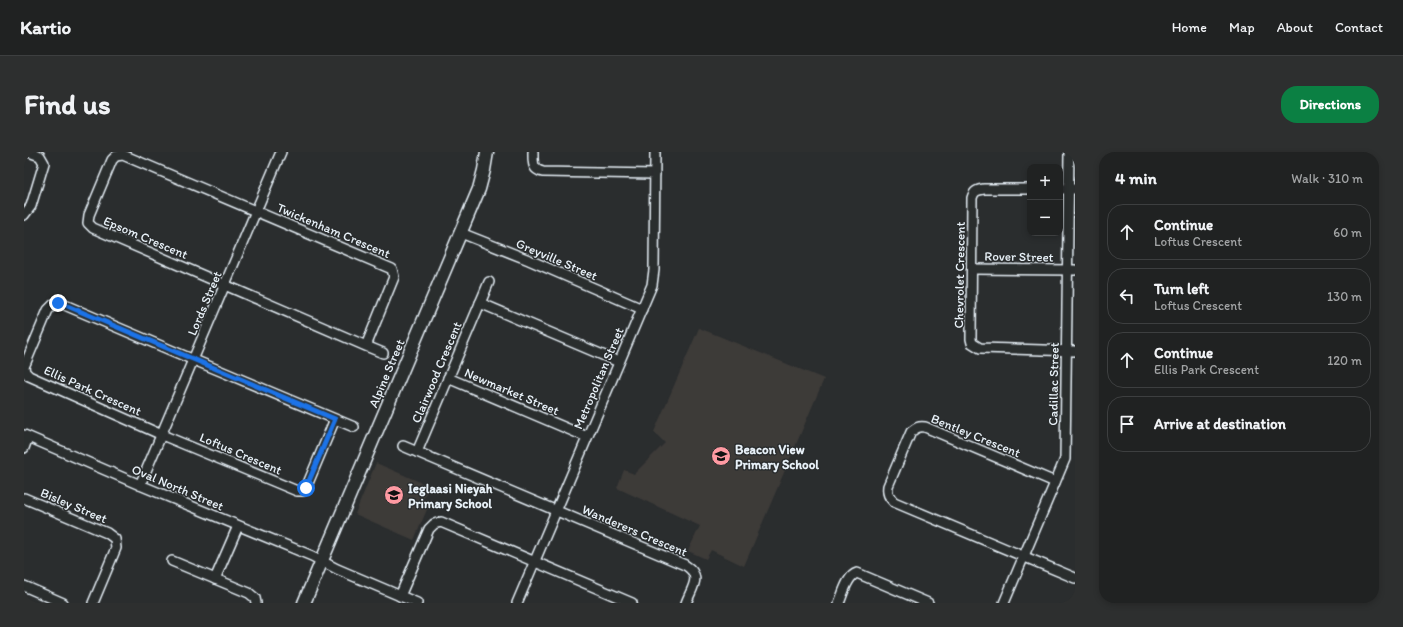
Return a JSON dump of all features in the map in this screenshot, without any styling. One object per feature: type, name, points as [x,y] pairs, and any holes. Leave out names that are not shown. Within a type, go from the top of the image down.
[{"type":"street","points":[[24,215],[31,206],[44,162],[40,156],[29,152]]},
{"type":"street","name":"Lords Street","points":[[140,485],[281,152]]},
{"type":"street","name":"Alpine Street","points":[[304,603],[323,562],[479,189],[487,152]]},
{"type":"street","points":[[533,152],[533,165],[537,170],[543,172],[655,174]]},
{"type":"street","name":"Metropolitan Street","points":[[517,603],[642,309],[653,279],[656,152]]},
{"type":"street","name":"Cadillac Street","points":[[1004,603],[1065,459],[1065,406],[1071,351],[1071,270],[1068,189],[1069,152]]},
{"type":"street","name":"Epsom Crescent","points":[[225,285],[93,228],[88,223],[89,215],[112,160],[116,156],[123,155],[256,211]]},
{"type":"street","name":"Chevrolet Crescent","points":[[1027,188],[984,188],[977,190],[972,198],[972,343],[976,347],[980,348],[1071,351]]},
{"type":"street","name":"Twickenham Crescent","points":[[256,211],[392,269],[394,277],[366,346]]},
{"type":"street","name":"Greyville Street","points":[[461,233],[529,260],[642,309]]},
{"type":"street","name":"Rover Street","points":[[972,269],[1071,270]]},
{"type":"street","name":"Clairwood Crescent","points":[[417,452],[489,282]]},
{"type":"street","points":[[225,285],[384,353]]},
{"type":"street","name":"Ellis Park Crescent","points":[[162,435],[27,375],[24,367],[48,310],[54,304],[60,303],[194,360]]},
{"type":"street","points":[[480,304],[619,362]]},
{"type":"street","points":[[194,360],[354,427]]},
{"type":"street","name":"Newmarket Street","points":[[448,378],[587,437]]},
{"type":"street","points":[[1065,406],[1075,406]]},
{"type":"street","name":"Loftus Crescent","points":[[162,435],[301,492],[306,488],[335,419]]},
{"type":"street","name":"Bentley Crescent","points":[[1055,482],[921,426],[916,427],[911,432],[888,491],[894,502],[1075,578]]},
{"type":"street","points":[[24,448],[26,436]]},
{"type":"street","name":"Oval North Street","points":[[26,436],[312,556],[417,603]]},
{"type":"street","points":[[403,446],[556,511]]},
{"type":"street","name":"Bisley Street","points":[[24,498],[107,533],[115,539],[116,548],[93,603]]},
{"type":"street","name":"Wanderers Crescent","points":[[556,511],[691,568],[695,574],[696,580],[686,603]]},
{"type":"street","points":[[400,596],[429,529],[434,524],[441,522],[632,603]]},
{"type":"street","points":[[215,579],[238,526]]},
{"type":"street","points":[[172,561],[249,593],[255,598],[256,603]]},
{"type":"street","points":[[839,603],[850,578],[854,574],[928,603]]},
{"type":"street","points":[[24,586],[62,603]]},
{"type":"shaded area","name":"Beacon View Primary School","points":[[699,328],[824,379],[744,566],[711,550],[706,559],[688,551],[700,526],[617,488],[624,470],[634,474],[665,443],[654,432]]},
{"type":"shaded area","name":"Ieglaasi Nieyah Primary School","points":[[376,463],[429,486],[421,504],[428,507],[414,540],[355,514]]},
{"type":"place","name":"Beacon View Primary School","points":[[721,456]]},
{"type":"place","name":"Ieglaasi Nieyah Primary School","points":[[394,495]]},
{"type":"route","points":[[58,303],[335,419],[306,488]]}]
